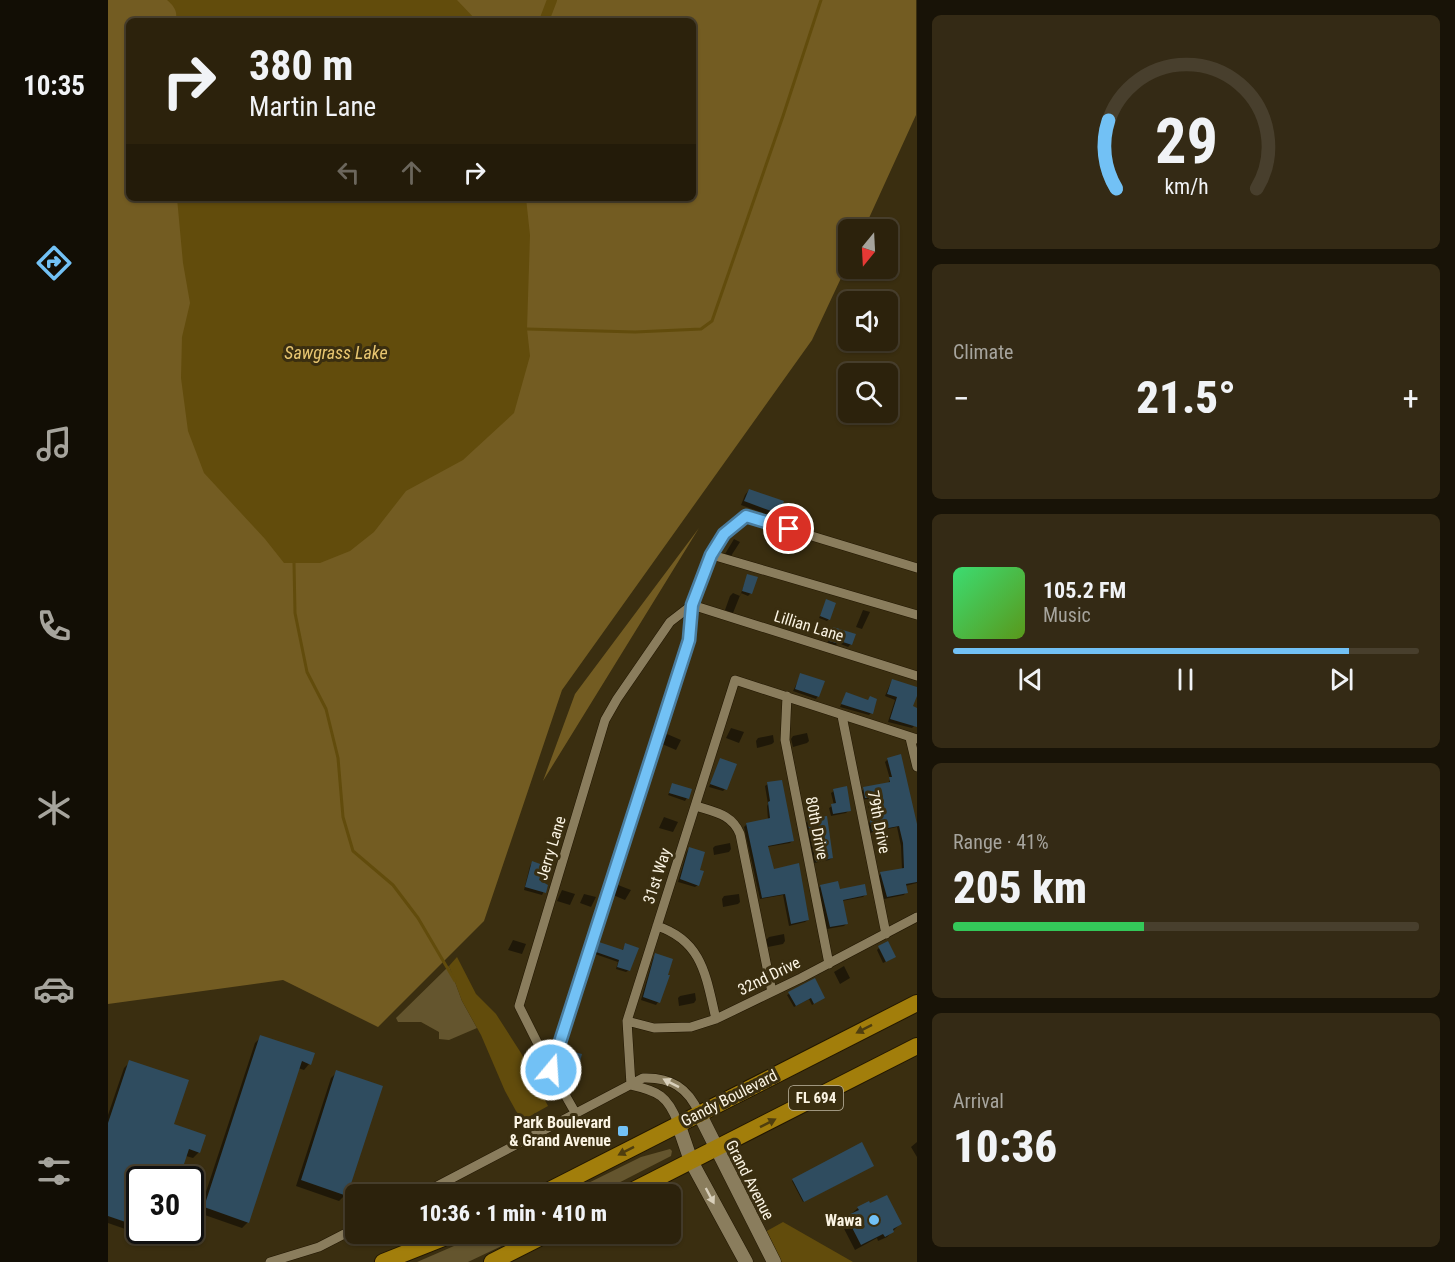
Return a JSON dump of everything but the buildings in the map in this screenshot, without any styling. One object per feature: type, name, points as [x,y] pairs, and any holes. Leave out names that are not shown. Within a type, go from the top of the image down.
[{"type":"highway","name":"Gandy Boulevard","points":[[561,1184],[916,1003]]},
{"type":"highway","name":"FL 694","points":[[646,1184],[916,1046]]},
{"type":"highway","points":[[383,1262],[428,1244]]},
{"type":"highway","points":[[492,1262],[527,1244]]},
{"type":"street","points":[[551,1070],[689,640],[692,605],[711,555],[724,534],[746,516],[916,568]]},
{"type":"street","points":[[711,555],[916,615]]},
{"type":"street","name":"Lillian Lane","points":[[692,605],[916,676]]},
{"type":"street","name":"Jerry Lane","points":[[576,1114],[519,1006],[605,720],[670,622],[692,605]]},
{"type":"street","name":"31st Way","points":[[631,1084],[627,1021],[735,680],[788,696]]},
{"type":"street","points":[[788,696],[842,716],[914,738],[916,767]]},
{"type":"street","name":"80th Drive","points":[[788,696],[785,740],[829,964]]},
{"type":"street","name":"79th Drive","points":[[842,716],[886,934]]},
{"type":"street","points":[[696,806],[727,817],[736,825],[740,834],[772,992]]},
{"type":"street","name":"32nd Drive","points":[[627,1021],[654,1028],[691,1027],[716,1019],[829,964],[916,917]]},
{"type":"street","points":[[657,926],[672,931],[688,942],[698,956],[716,1019]]},
{"type":"street","points":[[441,1184],[643,1078],[658,1077],[672,1082],[691,1096],[699,1113]]},
{"type":"street","points":[[631,1084],[650,1089],[662,1096],[673,1110],[691,1161],[745,1260]]},
{"type":"street","name":"Grand Avenue","points":[[699,1113],[774,1262]]},
{"type":"street","points":[[270,1262],[319,1247],[345,1234]]},
{"type":"street","points":[[745,1260],[745,1252],[760,1235]]},
{"type":"shaded area","points":[[108,0],[916,0],[916,115],[869,219],[838,219],[838,279],[841,279],[812,340],[562,690],[484,921],[378,1027],[283,980],[108,1004]]},
{"type":"shaded area","points":[[699,528],[543,781],[575,694]]},
{"type":"shaded area","points":[[449,966],[462,1001],[477,1028],[449,1040],[439,1039],[439,1032],[421,1022],[398,1022],[396,1018]]},
{"type":"shaded area","points":[[670,1149],[672,1151],[671,1156],[616,1184],[586,1184],[641,1157]]},
{"type":"shaded area","points":[[459,1244],[506,1244],[468,1262],[417,1262]]},
{"type":"water","points":[[167,0],[457,0],[474,18],[176,18],[173,6]]},
{"type":"water","name":"Sawgrass Lake","points":[[177,201],[526,201],[530,235],[527,329],[530,356],[514,413],[463,460],[406,491],[374,532],[350,551],[320,563],[284,563],[204,473],[188,431],[181,378],[182,337],[190,303],[183,263]]},
{"type":"water","points":[[457,957],[476,994],[496,1014],[521,1053],[548,1106],[523,1120],[505,1091],[481,1035],[462,1001],[449,966]]},
{"type":"water","points":[[783,1222],[853,1262],[780,1262],[765,1232]]},
{"type":"waterway","points":[[545,18],[552,0]]},
{"type":"waterway","points":[[527,329],[635,332],[701,329],[712,321],[821,0]]},
{"type":"waterway","points":[[294,563],[295,613],[307,672],[326,709],[338,758],[343,817],[353,851],[393,885],[418,918],[455,981]]},
{"type":"place","name":"Park Boulevard & Grand Avenue","points":[[623,1131]]},
{"type":"place","name":"Wawa","points":[[874,1220]]},
{"type":"route","points":[[551,1070],[689,640],[692,605],[711,555],[724,534],[746,516],[789,529]]}]
